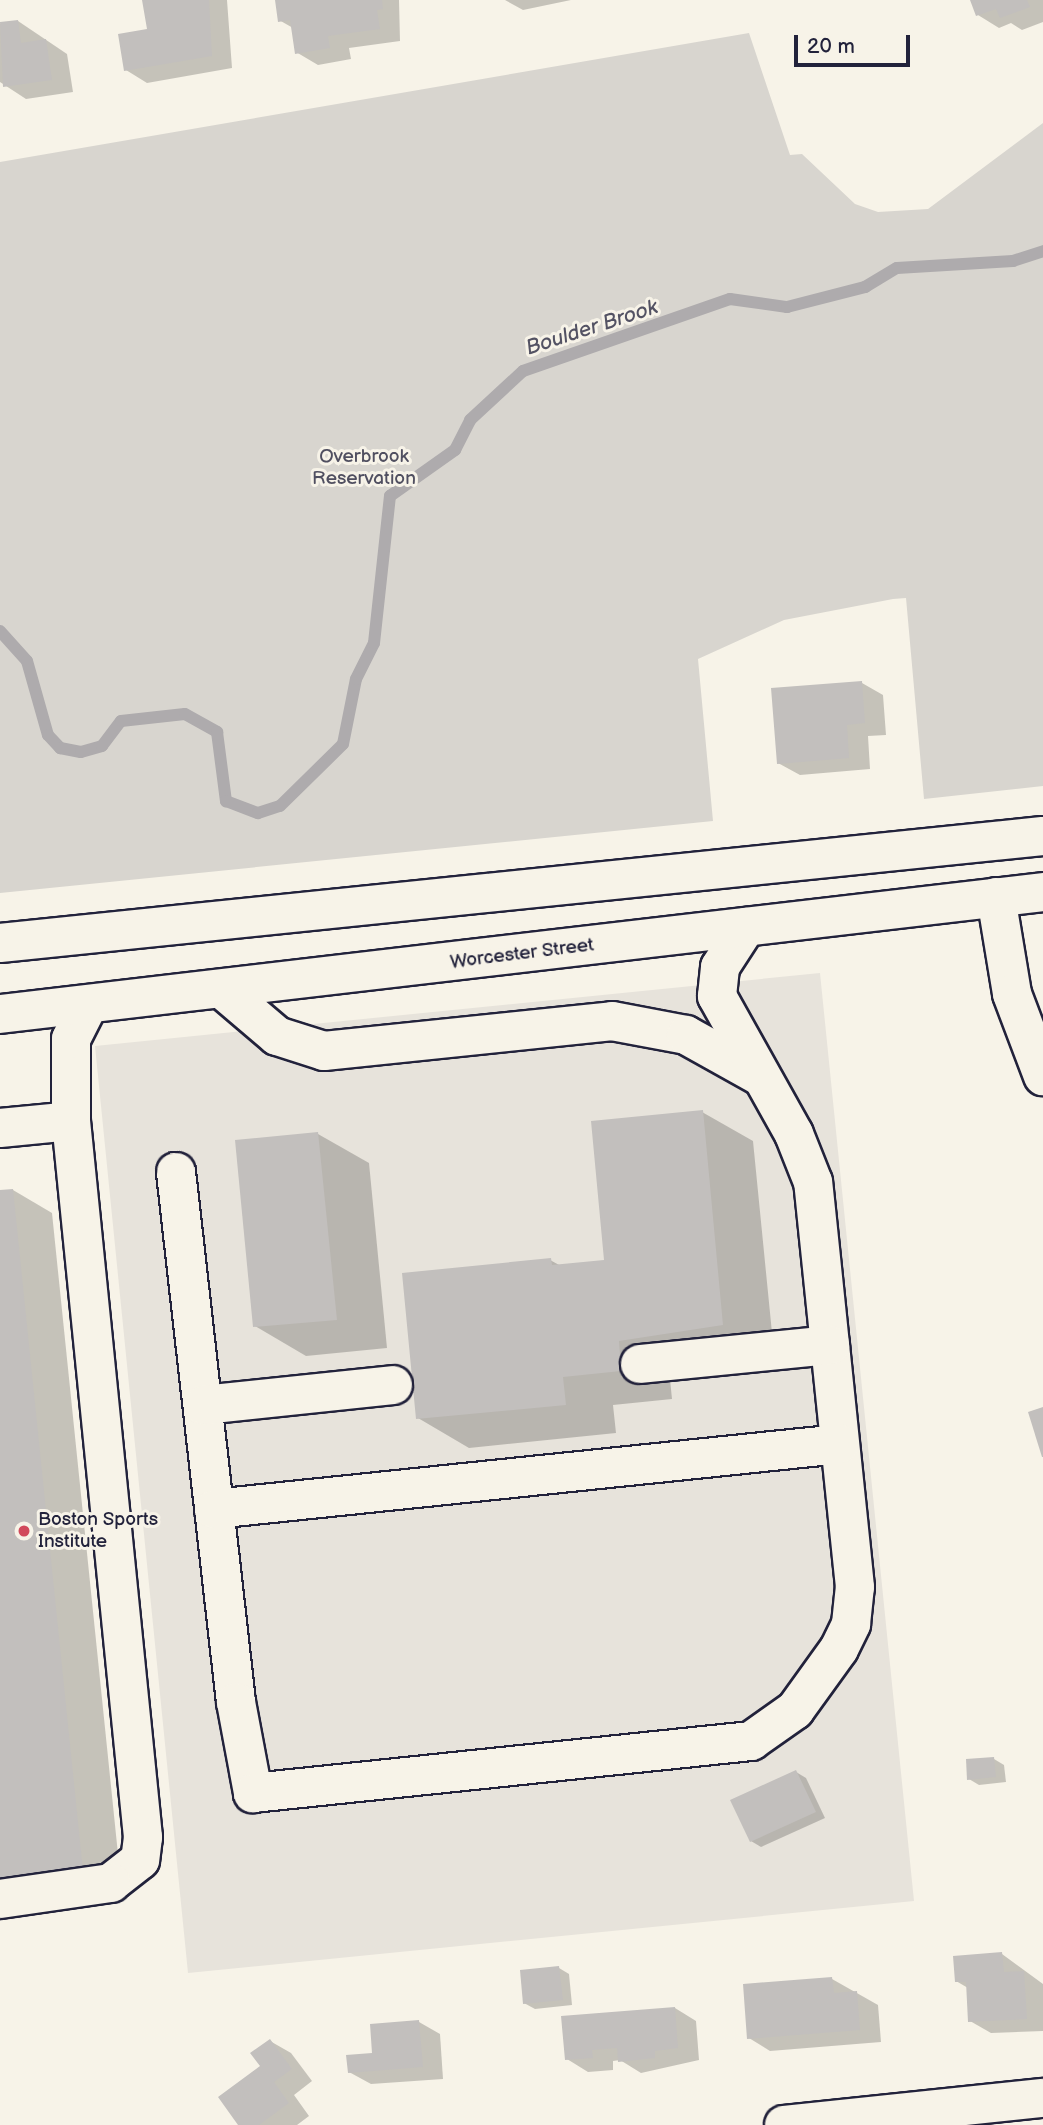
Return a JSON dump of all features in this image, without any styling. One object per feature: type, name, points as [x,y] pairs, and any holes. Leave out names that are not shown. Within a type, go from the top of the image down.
[{"type":"main road","points":[[0,943],[1043,836]]},
{"type":"main road","name":"Worcester Street","points":[[0,1014],[1043,892]]},
{"type":"main road","points":[[996,897],[1012,994],[1043,1076]]},
{"type":"main road","points":[[176,1172],[214,1509],[253,1793],[738,1744],[763,1736],[795,1710],[851,1624],[855,1587],[813,1182],[794,1134],[758,1076],[717,996],[720,967],[746,927]]},
{"type":"main road","points":[[223,990],[277,1036],[324,1051],[621,1021],[686,1035],[758,1076]]},
{"type":"main road","points":[[0,1899],[111,1883],[132,1871],[143,1850],[71,1121],[71,1039],[88,1005]]},
{"type":"main road","points":[[0,1128],[71,1121]]},
{"type":"main road","points":[[640,1364],[830,1345]]},
{"type":"main road","points":[[203,1405],[393,1385]]},
{"type":"main road","points":[[214,1509],[840,1444]]},
{"type":"main road","points":[[784,2125],[1043,2098]]},
{"type":"shaded area","points":[[820,973],[914,1901],[188,1973],[95,1046]]},
{"type":"green space","name":"Overbrook Reservation","points":[[749,33],[790,155],[802,154],[855,204],[878,212],[928,209],[1043,123],[1043,786],[924,799],[906,598],[893,599],[784,620],[698,659],[713,821],[0,893],[0,162]]},
{"type":"building","points":[[142,0],[209,0],[212,56],[124,71],[118,34],[147,29]]},
{"type":"building","points":[[275,0],[382,0],[383,9],[377,10],[380,29],[328,36],[330,48],[295,54],[290,20],[278,22]]},
{"type":"building","points":[[970,0],[1027,0],[1030,7],[1000,18],[996,9],[976,16]]},
{"type":"building","points":[[18,20],[21,43],[46,39],[52,80],[3,87],[0,22]]},
{"type":"building","points":[[862,681],[865,723],[847,725],[849,758],[777,764],[771,688]]},
{"type":"building","points":[[703,1110],[723,1325],[619,1341],[621,1371],[563,1377],[566,1405],[416,1419],[402,1273],[551,1258],[552,1265],[604,1260],[591,1121]]},
{"type":"building","points":[[318,1132],[337,1320],[253,1327],[235,1140]]},
{"type":"building","name":"Boston Sports Institute","points":[[13,1189],[83,1871],[0,1880],[0,1190]]},
{"type":"building","points":[[1043,1407],[1043,1457],[1042,1457],[1028,1412]]},
{"type":"building","points":[[994,1757],[996,1777],[967,1780],[966,1759]]},
{"type":"building","points":[[796,1770],[816,1812],[750,1842],[730,1800]]},
{"type":"building","points":[[1002,1952],[1004,1972],[1024,1971],[1027,2019],[968,2022],[966,1982],[955,1982],[953,1956]]},
{"type":"building","points":[[559,1966],[563,2000],[523,2004],[520,1970]]},
{"type":"building","points":[[832,1977],[834,1993],[857,1991],[860,2030],[747,2039],[743,1984]]},
{"type":"building","points":[[675,2007],[678,2048],[655,2051],[655,2058],[618,2062],[617,2048],[592,2050],[593,2058],[565,2060],[561,2016]]},
{"type":"building","points":[[419,2020],[423,2067],[348,2073],[346,2055],[372,2053],[370,2024]]},
{"type":"building","points":[[270,2039],[292,2069],[274,2082],[289,2103],[259,2125],[238,2125],[218,2097],[260,2066],[250,2053]]},
{"type":"waterway","name":"Boulder Brook","points":[[0,631],[27,661],[48,735],[60,748],[81,752],[102,746],[121,721],[185,714],[217,732],[226,801],[258,813],[280,806],[343,744],[356,679],[374,643],[390,496],[455,450],[470,420],[523,371],[730,299],[787,307],[865,287],[897,268],[1013,261],[1043,251]]},
{"type":"place","name":"Boston Sports Institute","points":[[24,1531]]}]
